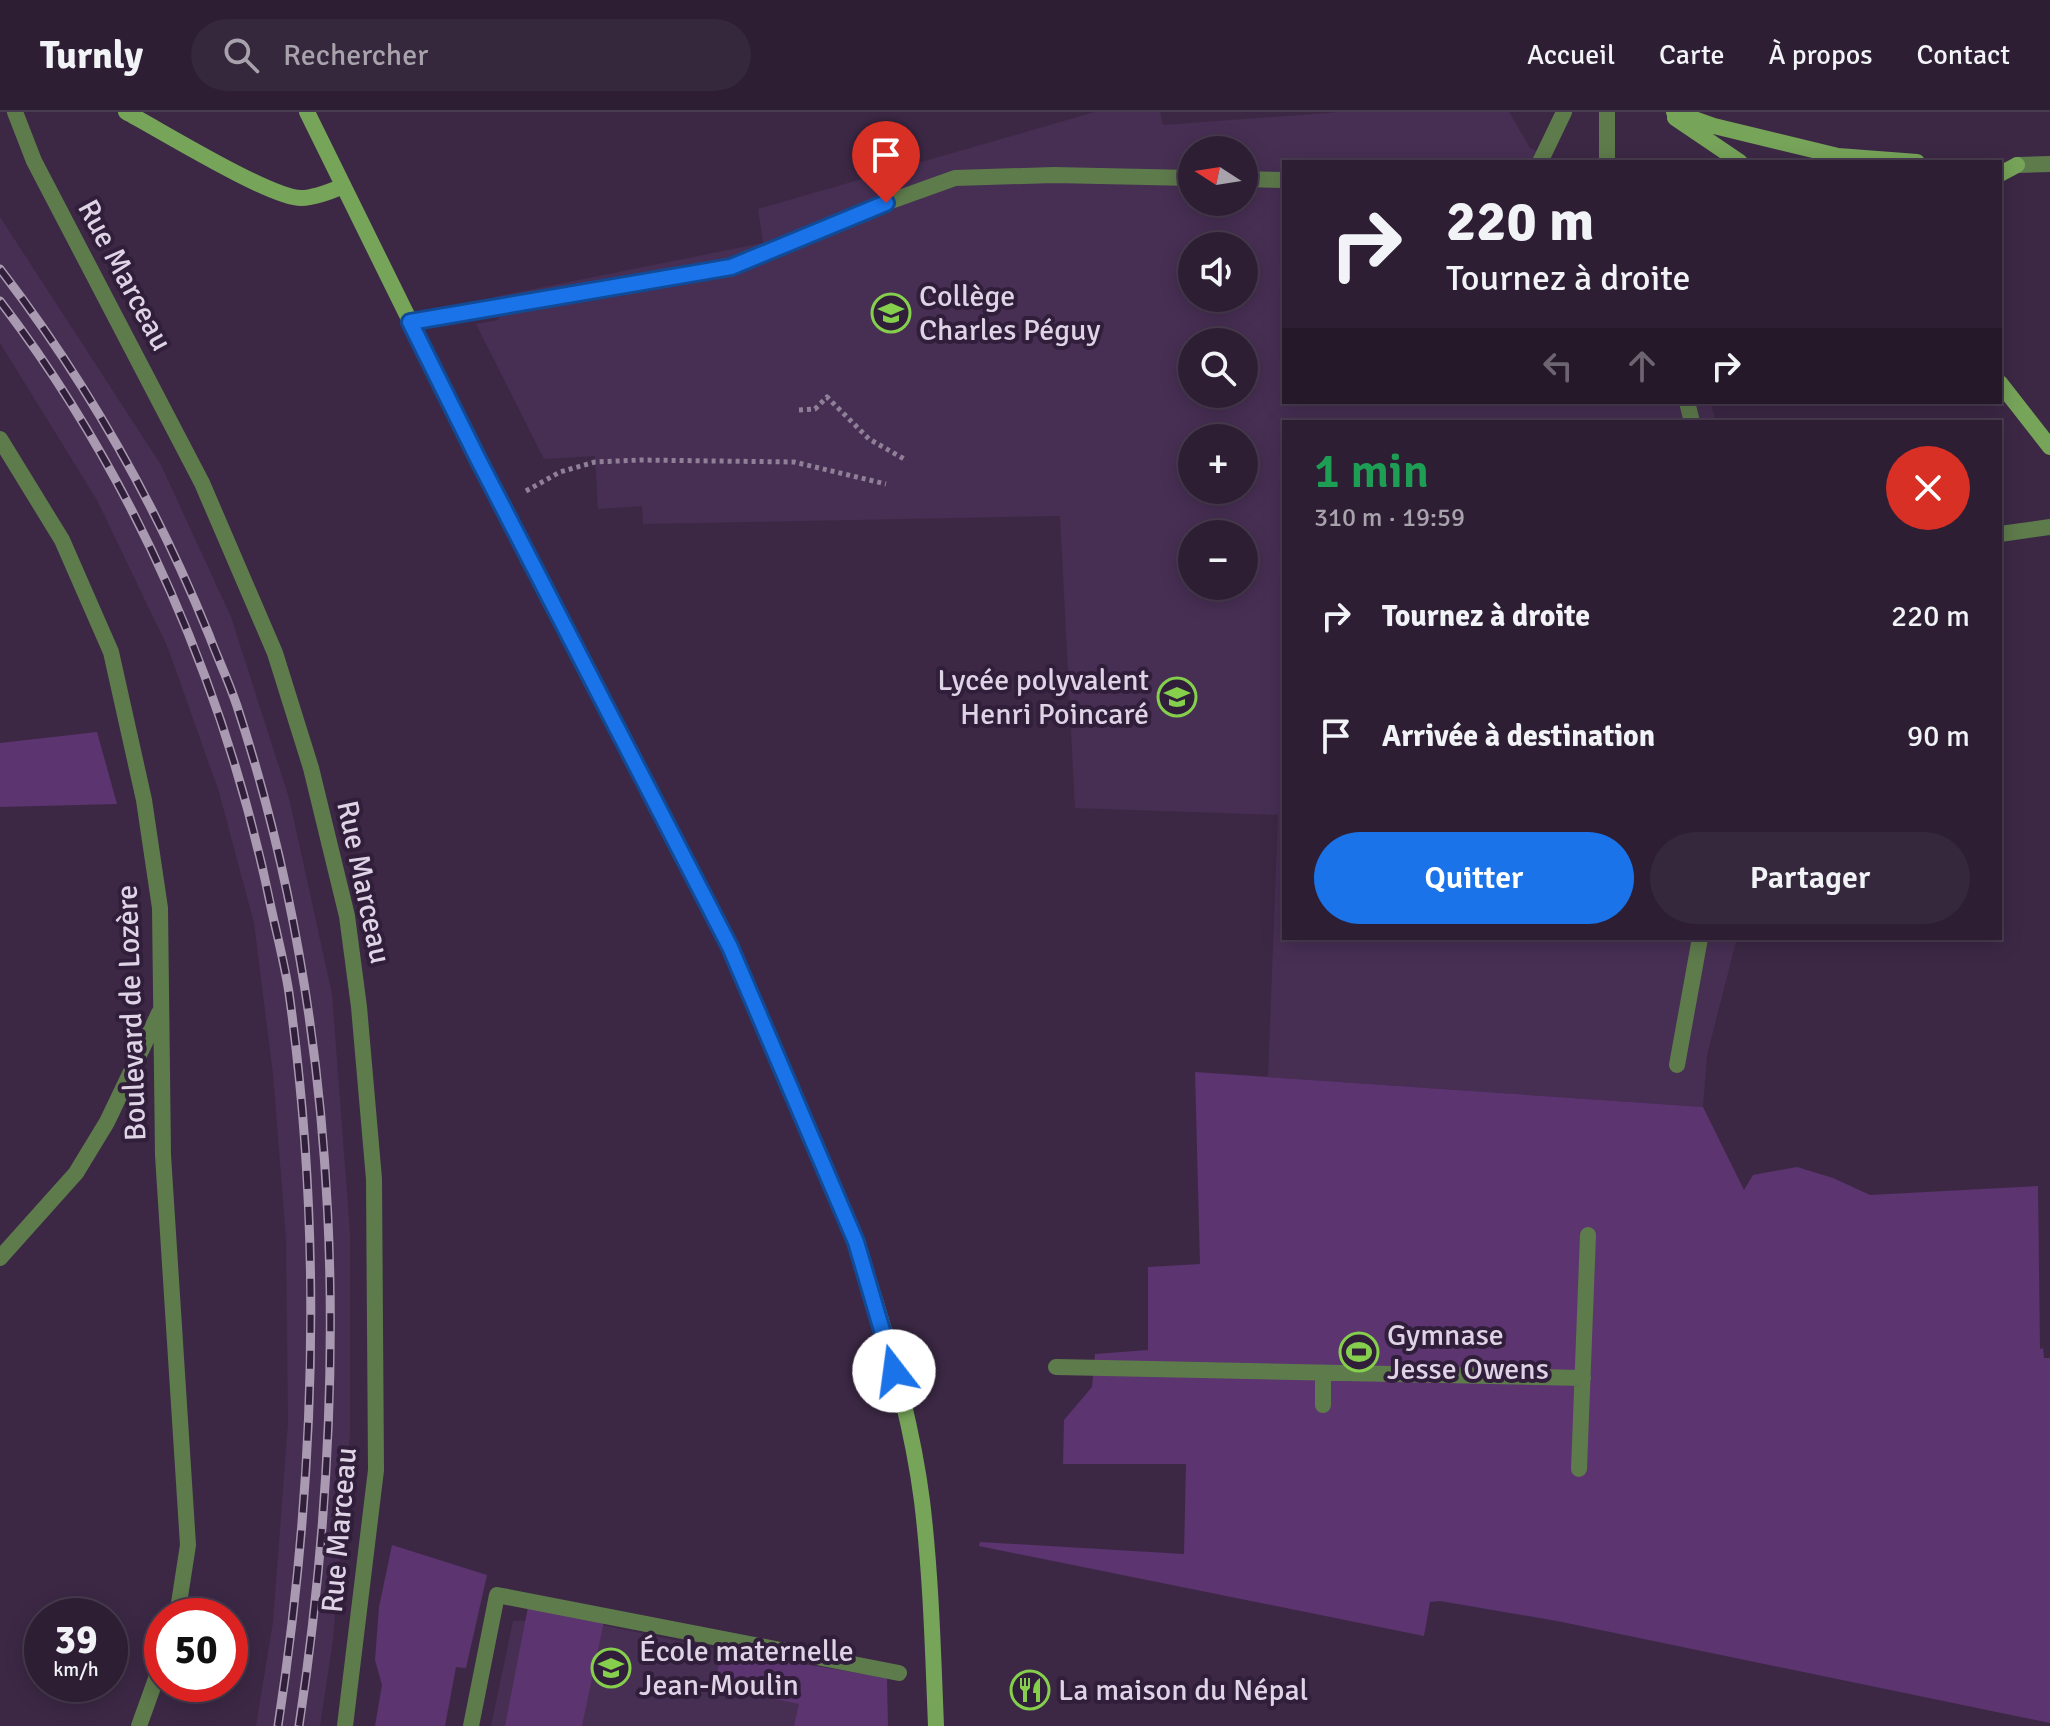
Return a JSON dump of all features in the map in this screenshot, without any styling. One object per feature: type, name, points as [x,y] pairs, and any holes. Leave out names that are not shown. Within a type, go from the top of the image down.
[{"type":"main road","points":[[126,112],[264,187],[300,198],[343,186]]},
{"type":"main road","points":[[307,112],[478,459],[730,947],[856,1242],[872,1288],[921,1493],[941,1725]]},
{"type":"main road","points":[[1671,112],[1842,159],[1867,160]]},
{"type":"main road","points":[[1671,112],[1737,160]]},
{"type":"main road","points":[[2002,386],[2050,447]]},
{"type":"street","name":"Rue Marceau","points":[[15,112],[34,161],[202,483],[275,653],[311,768],[347,916],[359,1007],[374,1179],[376,1470],[345,1726]]},
{"type":"street","points":[[1541,160],[1564,112]]},
{"type":"street","points":[[1607,112],[1607,160]]},
{"type":"street","points":[[2009,165],[2050,164]]},
{"type":"street","points":[[410,322],[731,267],[863,211],[955,178],[1054,175],[1178,178]]},
{"type":"street","points":[[1258,179],[1282,180]]},
{"type":"street","name":"Boulevard de Lozère","points":[[0,439],[62,540],[111,652],[144,800],[160,908],[168,1263],[188,1545],[180,1598]]},
{"type":"street","points":[[2002,534],[2050,527]]},
{"type":"street","points":[[1677,1065],[1700,940]]},
{"type":"street","points":[[0,1258],[76,1173],[107,1122],[161,1008]]},
{"type":"street","points":[[1579,1469],[1588,1235]]},
{"type":"street","points":[[1056,1367],[1583,1378]]},
{"type":"street","points":[[1323,1373],[1323,1405]]},
{"type":"street","points":[[471,1726],[497,1595],[899,1673]]},
{"type":"street","points":[[139,1726],[148,1702]]},
{"type":"path","points":[[799,410],[815,409],[827,397],[869,439],[906,460]]},
{"type":"path","points":[[794,454],[794,462]]},
{"type":"path","points":[[526,491],[560,472],[595,462],[794,462],[886,484]]},
{"type":"shaded area","name":"Collège Charles Péguy","points":[[1095,112],[1160,112],[1163,125],[1341,112],[1509,112],[1530,148],[1557,160],[1282,160],[1282,404],[1711,404],[1715,420],[1282,420],[1282,940],[1736,940],[1707,1055],[1703,1107],[1268,1077],[1278,815],[1075,808],[1060,516],[643,524],[642,506],[598,509],[595,456],[544,459],[476,324],[499,320],[494,297],[763,243],[758,209]]},
{"type":"shaded area","points":[[0,217],[161,465],[231,617],[289,798],[332,994],[350,1233],[350,1432],[333,1640],[320,1726],[256,1726],[273,1622],[288,1423],[286,1238],[273,1074],[254,923],[219,792],[168,648],[97,500],[0,343]]},
{"type":"shaded area","points":[[97,732],[117,804],[0,807],[0,743]]},
{"type":"shaded area","points":[[1195,1072],[1703,1107],[1744,1190],[1753,1175],[1797,1167],[1833,1178],[1870,1195],[2038,1186],[2040,1349],[2043,1348],[2044,1358],[2050,1358],[2050,1723],[1557,1621],[1440,1601],[1430,1602],[1424,1636],[979,1546],[980,1542],[1184,1554],[1186,1464],[1063,1464],[1064,1420],[1092,1387],[1095,1354],[1148,1350],[1148,1267],[1200,1264]]},
{"type":"shaded area","points":[[392,1545],[487,1575],[466,1668],[456,1667],[445,1726],[375,1726],[382,1685],[375,1660],[379,1607]]},
{"type":"shaded area","points":[[528,1607],[604,1621],[582,1726],[505,1726]]},
{"type":"shaded area","name":"École maternelle Jean-Moulin","points":[[578,1620],[722,1650],[715,1685],[818,1708],[815,1726],[491,1726],[513,1621]]},
{"type":"shaded area","points":[[722,1650],[887,1678],[888,1726],[794,1726],[799,1704],[714,1686]]},
{"type":"railway","points":[[0,269],[90,399],[142,491],[188,586],[237,706],[273,830],[299,956],[318,1083],[328,1212],[330,1341],[326,1470],[315,1598],[299,1726]]},
{"type":"railway","points":[[0,301],[49,369],[94,441],[134,515],[170,592],[230,750],[253,830],[286,973],[300,1084],[307,1176],[310,1360],[300,1544],[278,1726]]},
{"type":"place","name":"Collège Charles Péguy","points":[[891,313]]},
{"type":"place","name":"Lycée polyvalent Henri Poincaré","points":[[1177,697]]},
{"type":"place","name":"Gymnase Jesse Owens","points":[[1359,1352]]},
{"type":"place","name":"École maternelle Jean-Moulin","points":[[611,1668]]},
{"type":"place","name":"La maison du Népal","points":[[1030,1690]]},
{"type":"route","points":[[886,203],[731,267],[410,322],[730,947],[856,1242],[894,1371]]}]
